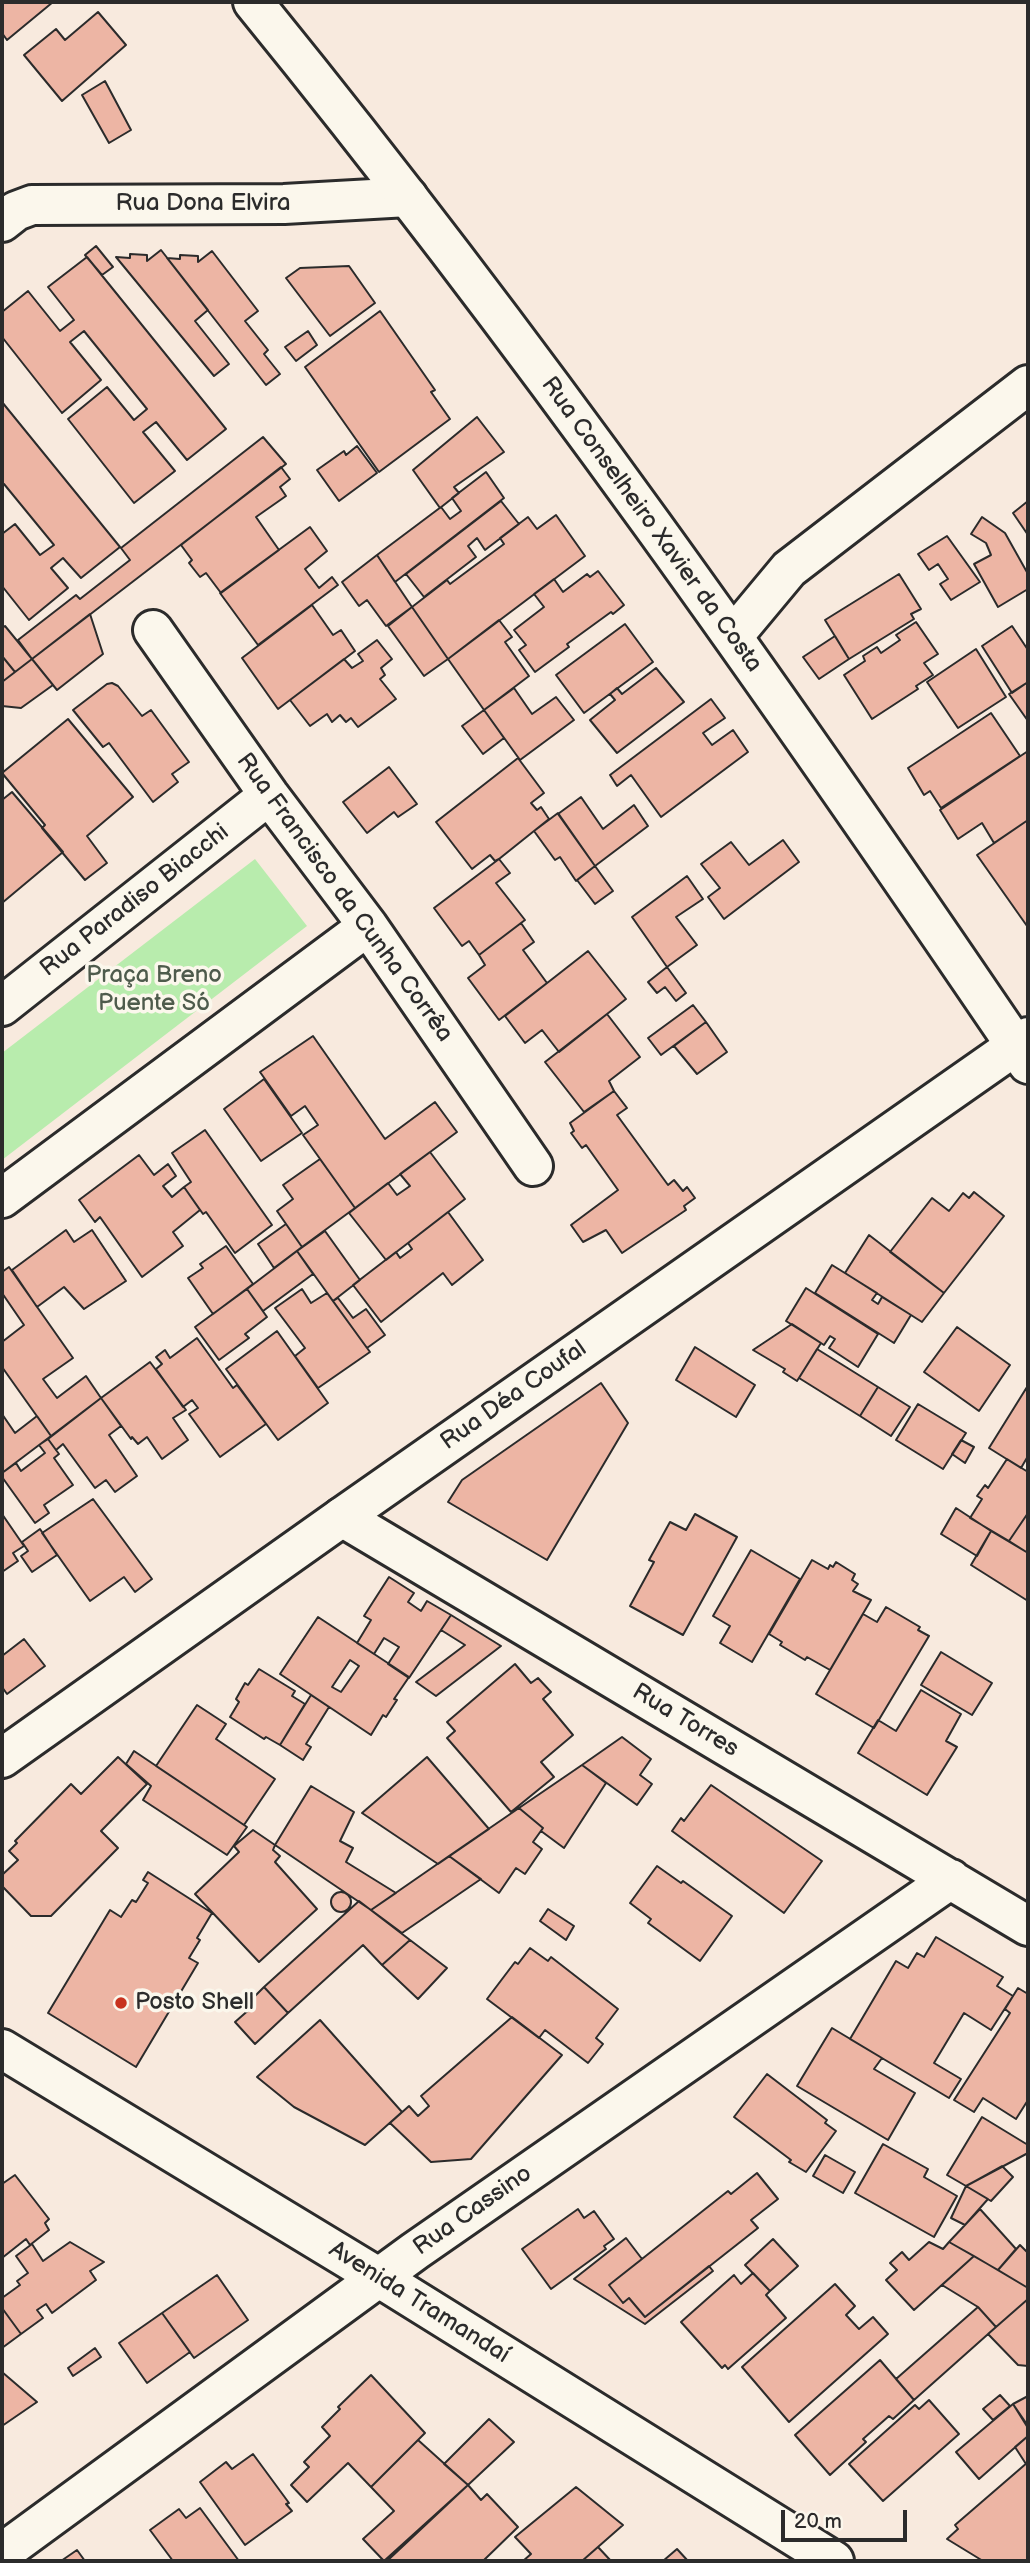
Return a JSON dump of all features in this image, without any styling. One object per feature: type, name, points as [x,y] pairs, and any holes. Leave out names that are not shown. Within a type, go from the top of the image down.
[{"type":"street","name":"Rua Conselheiro Xavier da Costa","points":[[253,2],[408,197],[734,635],[1024,1049]]},
{"type":"street","name":"Rua Dona Elvira","points":[[2,222],[16,211],[32,205],[284,204],[408,197]]},
{"type":"street","points":[[734,635],[789,569],[1028,385]]},
{"type":"street","name":"Rua Francisco da Cunha Corrêa","points":[[153,630],[269,795],[368,926],[533,1166]]},
{"type":"street","name":"Rua Paradiso Biacchi","points":[[2,1006],[269,795]]},
{"type":"street","points":[[2,1198],[368,926]]},
{"type":"street","name":"Rua Déa Coufal","points":[[2,1758],[342,1517],[1024,1049]]},
{"type":"street","name":"Rua Torres","points":[[342,1517],[1028,1926]]},
{"type":"street","name":"Rua Cassino","points":[[2,2553],[379,2277],[951,1879]]},
{"type":"street","name":"Avenida Tramandaí","points":[[2,2049],[379,2277],[834,2561]]},
{"type":"green space","name":"Praça Breno Puente Só","points":[[255,859],[307,926],[2,1160],[2,1053]]},
{"type":"building","points":[[2,2],[53,2],[7,40],[2,33]]},
{"type":"building","points":[[98,12],[126,45],[62,101],[24,55],[56,29],[65,40]]},
{"type":"building","points":[[105,81],[131,130],[109,143],[82,95]]},
{"type":"building","points":[[96,246],[113,267],[102,275],[85,255]]},
{"type":"building","points":[[161,250],[208,310],[195,321],[229,364],[214,376],[116,257],[147,255],[147,261]]},
{"type":"building","points":[[212,251],[258,311],[245,321],[268,350],[264,354],[280,374],[266,385],[167,258],[180,259],[180,255],[198,256],[198,262]]},
{"type":"building","points":[[87,257],[226,429],[187,460],[156,422],[143,432],[175,471],[134,503],[68,419],[107,387],[134,420],[147,409],[84,331],[70,342],[101,380],[62,413],[2,337],[2,312],[28,291],[60,331],[74,320],[48,287]]},
{"type":"building","points":[[349,266],[375,303],[330,336],[286,278],[300,268]]},
{"type":"building","points":[[380,311],[435,390],[431,392],[450,419],[379,472],[305,367]]},
{"type":"building","points":[[308,331],[317,345],[296,361],[285,347]]},
{"type":"building","points":[[2,402],[120,547],[81,578],[63,558],[51,568],[68,588],[29,620],[2,586],[2,534],[15,524],[40,555],[54,545],[4,484],[2,485]]},
{"type":"building","points":[[477,417],[504,452],[454,487],[459,493],[440,508],[413,470]]},
{"type":"building","points":[[263,437],[286,464],[32,659],[18,640],[76,595],[80,599],[130,560],[121,548]]},
{"type":"building","points":[[357,446],[377,473],[339,501],[317,470],[344,451],[346,455]]},
{"type":"building","points":[[281,467],[290,479],[280,487],[286,496],[256,517],[279,550],[221,593],[206,573],[200,577],[189,563],[192,560],[181,545]]},
{"type":"building","points":[[486,472],[504,498],[395,582],[377,555],[441,507],[450,519],[461,511],[452,498]]},
{"type":"building","points":[[501,501],[519,524],[485,550],[477,538],[468,546],[476,557],[424,597],[406,574]]},
{"type":"building","points":[[1028,501],[1028,535],[1013,513]]},
{"type":"building","points":[[556,515],[585,556],[448,659],[412,607],[447,580],[450,584],[504,544],[500,538],[528,517],[537,529]]},
{"type":"building","points":[[982,517],[1005,533],[1028,574],[1028,589],[998,607],[974,564],[991,555],[986,543],[971,534]]},
{"type":"building","points":[[310,527],[327,551],[305,569],[319,588],[332,577],[338,585],[258,645],[220,593]]},
{"type":"building","points":[[947,536],[980,582],[951,600],[940,584],[948,579],[938,564],[929,570],[918,554]]},
{"type":"building","points":[[377,555],[412,607],[386,626],[367,600],[359,606],[342,582]]},
{"type":"building","points":[[598,571],[624,605],[567,644],[569,647],[535,672],[519,650],[526,645],[514,630],[544,607],[534,594],[554,579],[563,592],[587,574],[590,577]]},
{"type":"building","points":[[899,574],[921,609],[911,614],[914,619],[849,659],[825,620]]},
{"type":"building","points":[[312,605],[333,635],[341,630],[355,651],[278,709],[242,658]]},
{"type":"building","points":[[412,607],[448,659],[424,676],[388,626]]},
{"type":"building","points":[[90,614],[103,654],[57,690],[32,659]]},
{"type":"building","points":[[499,620],[512,637],[505,642],[529,676],[484,710],[448,659]]},
{"type":"building","points":[[916,622],[938,654],[924,663],[933,675],[916,686],[918,689],[872,719],[844,675],[865,661],[863,656],[877,647],[881,653],[900,640],[896,635]]},
{"type":"building","points":[[625,624],[653,662],[584,713],[556,675]]},
{"type":"building","points":[[5,626],[32,659],[15,672],[2,656],[2,628]]},
{"type":"building","points":[[1012,626],[1028,650],[1028,682],[1012,693],[982,646]]},
{"type":"building","points":[[835,636],[849,659],[819,679],[803,657]]},
{"type":"building","points":[[377,640],[392,659],[381,668],[385,675],[380,679],[396,699],[358,727],[351,718],[346,722],[340,715],[332,722],[327,714],[310,726],[290,700],[344,659],[352,668],[363,661],[358,654]]},
{"type":"building","points":[[976,649],[1006,697],[958,728],[927,682]]},
{"type":"building","points":[[2,656],[15,672],[2,682]]},
{"type":"building","points":[[32,659],[53,685],[21,708],[2,706],[2,682]]},
{"type":"building","points":[[656,668],[684,702],[617,753],[590,720],[615,700],[610,694],[617,688],[622,694]]},
{"type":"building","points":[[1028,682],[1028,721],[1009,694]]},
{"type":"building","points":[[112,683],[118,686],[142,716],[151,710],[189,762],[172,774],[178,782],[153,802],[109,743],[103,747],[73,710]]},
{"type":"building","points":[[514,688],[532,714],[556,697],[574,720],[520,760],[484,710]]},
{"type":"building","points":[[711,699],[725,718],[703,733],[712,745],[733,730],[748,752],[661,817],[631,775],[617,786],[610,775]]},
{"type":"building","points":[[484,710],[504,738],[483,754],[462,726]]},
{"type":"building","points":[[991,713],[1020,756],[941,808],[930,791],[924,795],[908,768]]},
{"type":"building","points":[[68,719],[133,797],[87,836],[107,863],[85,880],[42,828],[45,825],[2,773]]},
{"type":"building","points":[[1028,751],[1028,820],[994,843],[982,823],[958,839],[940,810]]},
{"type":"building","points":[[518,758],[544,793],[531,803],[537,810],[541,807],[549,819],[499,859],[495,861],[490,855],[472,869],[436,822]]},
{"type":"building","points":[[389,767],[417,804],[398,817],[394,812],[367,833],[343,802]]},
{"type":"building","points":[[12,792],[63,852],[2,903],[2,800]]},
{"type":"building","points":[[581,797],[603,829],[634,805],[648,826],[595,866],[558,814]]},
{"type":"building","points":[[558,813],[595,866],[576,881],[560,857],[555,860],[534,831]]},
{"type":"building","points":[[1028,820],[1028,926],[1027,926],[977,855]]},
{"type":"building","points":[[783,840],[799,862],[724,919],[708,897],[720,888],[701,864],[731,842],[749,865]]},
{"type":"building","points":[[499,859],[510,873],[496,883],[525,920],[479,955],[469,941],[462,946],[434,908]]},
{"type":"building","points":[[595,866],[613,891],[595,904],[577,880]]},
{"type":"building","points":[[687,876],[703,899],[676,917],[697,945],[667,967],[632,917]]},
{"type":"building","points":[[521,923],[534,942],[523,950],[547,983],[499,1020],[468,978],[485,965],[479,955]]},
{"type":"building","points":[[588,951],[626,999],[559,1052],[542,1030],[525,1043],[505,1016]]},
{"type":"building","points":[[667,967],[686,993],[676,1001],[665,987],[657,993],[648,982]]},
{"type":"building","points":[[693,1005],[706,1022],[661,1055],[648,1038]]},
{"type":"building","points":[[607,1014],[640,1057],[609,1081],[614,1091],[584,1112],[545,1062]]},
{"type":"building","points":[[706,1022],[727,1052],[697,1074],[674,1046]]},
{"type":"building","points":[[313,1036],[385,1139],[435,1102],[457,1132],[355,1208],[303,1135],[318,1125],[305,1106],[291,1116],[260,1072]]},
{"type":"building","points":[[264,1079],[302,1133],[261,1161],[224,1109]]},
{"type":"building","points":[[614,1091],[627,1108],[617,1115],[668,1185],[674,1180],[683,1191],[687,1187],[695,1198],[684,1206],[686,1210],[622,1253],[606,1230],[583,1242],[571,1225],[618,1190],[586,1145],[582,1148],[571,1133],[574,1131],[570,1123]]},
{"type":"building","points":[[205,1130],[272,1225],[235,1253],[206,1212],[203,1214],[184,1187],[191,1182],[172,1153]]},
{"type":"building","points":[[430,1152],[465,1199],[386,1260],[349,1213],[388,1183],[397,1195],[410,1186],[400,1174]]},
{"type":"building","points":[[139,1155],[154,1175],[168,1164],[176,1176],[163,1186],[172,1197],[184,1187],[200,1210],[173,1232],[183,1246],[142,1277],[100,1217],[95,1222],[79,1200]]},
{"type":"building","points":[[320,1159],[355,1208],[302,1247],[277,1211],[293,1199],[283,1185]]},
{"type":"building","points":[[974,1192],[1004,1216],[944,1293],[890,1252],[932,1198],[949,1211],[963,1193],[969,1198]]},
{"type":"building","points":[[448,1212],[483,1260],[452,1285],[443,1273],[381,1322],[353,1285],[396,1252],[400,1258],[412,1249],[408,1243]]},
{"type":"building","points":[[286,1224],[302,1247],[274,1268],[258,1244]]},
{"type":"building","points":[[66,1230],[74,1242],[92,1230],[126,1281],[84,1309],[64,1287],[37,1307],[12,1270]]},
{"type":"building","points":[[325,1231],[360,1280],[333,1301],[297,1251]]},
{"type":"building","points":[[869,1235],[944,1293],[922,1322],[845,1273]]},
{"type":"building","points":[[226,1246],[253,1284],[213,1314],[188,1278],[203,1268],[200,1264]]},
{"type":"building","points":[[297,1251],[313,1274],[263,1311],[247,1289]]},
{"type":"building","points":[[832,1265],[877,1293],[872,1300],[878,1304],[882,1297],[911,1315],[894,1343],[815,1293]]},
{"type":"building","points":[[9,1267],[73,1358],[43,1379],[57,1398],[86,1376],[101,1398],[51,1436],[2,1367],[2,1342],[24,1325],[2,1293],[2,1272]]},
{"type":"building","points":[[806,1288],[878,1334],[858,1367],[829,1348],[835,1339],[830,1336],[824,1345],[786,1321]]},
{"type":"building","points":[[247,1289],[267,1317],[245,1334],[249,1338],[219,1360],[195,1327]]},
{"type":"building","points":[[302,1289],[311,1303],[327,1293],[370,1352],[318,1388],[295,1356],[305,1348],[275,1308]]},
{"type":"building","points":[[338,1298],[353,1318],[366,1309],[385,1335],[367,1348],[333,1301]]},
{"type":"building","points":[[792,1324],[821,1343],[797,1381],[783,1372],[785,1369],[753,1350]]},
{"type":"building","points":[[957,1327],[1010,1365],[979,1411],[924,1372]]},
{"type":"building","points":[[277,1331],[328,1403],[278,1440],[226,1369]]},
{"type":"building","points":[[197,1338],[233,1388],[237,1385],[266,1424],[220,1457],[189,1414],[198,1408],[192,1400],[183,1407],[156,1369],[162,1364],[156,1357],[165,1350],[170,1358]]},
{"type":"building","points":[[695,1347],[755,1385],[736,1417],[676,1380]]},
{"type":"building","points":[[817,1349],[878,1387],[860,1416],[799,1378]]},
{"type":"building","points":[[150,1362],[186,1410],[173,1418],[188,1440],[162,1459],[147,1437],[138,1444],[132,1437],[131,1439],[101,1398]]},
{"type":"building","points":[[601,1383],[628,1423],[547,1560],[448,1502],[462,1480]]},
{"type":"building","points":[[878,1387],[910,1407],[891,1436],[860,1416]]},
{"type":"building","points":[[1027,1387],[1028,1456],[1021,1468],[989,1448]]},
{"type":"building","points":[[101,1398],[121,1426],[109,1435],[137,1476],[115,1492],[106,1480],[95,1488],[63,1444],[56,1450],[48,1439]]},
{"type":"building","points":[[918,1404],[966,1433],[943,1469],[896,1440]]},
{"type":"building","points":[[2,1414],[15,1433],[37,1416],[51,1436],[2,1473]]},
{"type":"building","points":[[48,1439],[59,1454],[54,1458],[73,1485],[44,1505],[49,1513],[35,1523],[2,1477],[2,1473],[16,1463],[21,1471],[45,1453],[39,1445]]},
{"type":"building","points":[[961,1440],[974,1447],[965,1463],[952,1454]]},
{"type":"building","points":[[1007,1459],[1028,1472],[1028,1513],[1009,1541],[970,1518],[982,1499],[977,1496],[985,1485],[988,1488]]},
{"type":"building","points":[[93,1499],[152,1579],[135,1592],[124,1577],[90,1601],[42,1533]]},
{"type":"building","points":[[956,1508],[991,1531],[977,1556],[941,1534]]},
{"type":"building","points":[[1028,1513],[1028,1553],[1009,1541]]},
{"type":"building","points":[[2,1514],[24,1546],[13,1553],[18,1561],[2,1572]]},
{"type":"building","points":[[695,1514],[737,1537],[683,1635],[630,1606],[654,1562],[649,1560],[670,1522],[686,1530]]},
{"type":"building","points":[[40,1529],[57,1555],[32,1572],[21,1556],[28,1551],[22,1542]]},
{"type":"building","points":[[991,1531],[1028,1553],[1028,1601],[971,1565]]},
{"type":"building","points":[[751,1550],[800,1579],[752,1662],[720,1643],[730,1626],[713,1616]]},
{"type":"building","points":[[812,1560],[828,1569],[836,1562],[855,1574],[852,1580],[858,1584],[853,1591],[871,1600],[830,1670],[807,1657],[805,1660],[780,1645],[782,1642],[769,1634]]},
{"type":"building","points":[[389,1577],[414,1593],[408,1602],[421,1611],[427,1601],[451,1615],[409,1678],[388,1664],[399,1647],[384,1638],[374,1654],[357,1643],[371,1620],[364,1616]]},
{"type":"building","points":[[886,1607],[920,1627],[918,1630],[929,1636],[874,1728],[816,1694],[863,1614],[877,1622]]},
{"type":"building","points":[[451,1615],[501,1646],[436,1696],[416,1682],[465,1645],[441,1630]]},
{"type":"building","points":[[318,1617],[409,1677],[386,1717],[383,1715],[371,1735],[280,1674]],"holes":[[[350,1660],[359,1666],[341,1692],[332,1687]]]},
{"type":"building","points":[[24,1639],[45,1666],[7,1694],[2,1687],[2,1656]]},
{"type":"building","points":[[941,1652],[992,1683],[972,1715],[921,1685]]},
{"type":"building","points":[[515,1664],[531,1683],[538,1678],[551,1692],[543,1699],[573,1735],[541,1762],[554,1777],[511,1812],[447,1738],[455,1731],[447,1722]]},
{"type":"building","points":[[259,1669],[295,1691],[292,1696],[305,1704],[280,1745],[266,1737],[264,1739],[230,1717],[239,1702],[236,1699],[245,1683],[248,1685]]},
{"type":"building","points":[[921,1690],[961,1714],[946,1741],[957,1747],[927,1795],[858,1753],[878,1720],[896,1731]]},
{"type":"building","points":[[311,1695],[329,1707],[306,1744],[311,1747],[303,1760],[280,1745]]},
{"type":"building","points":[[197,1705],[226,1724],[216,1739],[275,1779],[244,1825],[156,1766]]},
{"type":"building","points":[[622,1737],[651,1759],[640,1775],[652,1784],[637,1805],[582,1765]]},
{"type":"building","points":[[134,1751],[247,1827],[227,1855],[143,1800],[151,1786],[126,1764]]},
{"type":"building","points":[[118,1757],[147,1784],[101,1831],[118,1848],[51,1916],[31,1916],[2,1886],[2,1875],[18,1860],[9,1851],[17,1843],[15,1841],[71,1784],[81,1794]]},
{"type":"building","points":[[427,1757],[489,1829],[438,1864],[362,1813]]},
{"type":"building","points":[[582,1765],[606,1783],[564,1848],[541,1831],[543,1828],[519,1808]]},
{"type":"building","points":[[711,1785],[822,1861],[784,1913],[672,1831],[681,1818],[684,1821]]},
{"type":"building","points":[[311,1786],[354,1812],[340,1841],[353,1848],[346,1862],[396,1893],[371,1910],[275,1845]]},
{"type":"building","points":[[519,1808],[543,1828],[533,1842],[542,1849],[525,1874],[516,1868],[499,1893],[449,1856]]},
{"type":"building","points":[[253,1830],[275,1845],[273,1850],[280,1856],[275,1862],[317,1909],[259,1962],[195,1894],[239,1852],[234,1846]]},
{"type":"building","points":[[449,1856],[481,1879],[402,1933],[371,1910]]},
{"type":"building","points":[[657,1866],[732,1916],[700,1961],[648,1923],[651,1919],[630,1903]]},
{"type":"building","points":[[148,1872],[212,1913],[189,1958],[198,1963],[136,2067],[48,2013],[110,1910],[121,1917],[132,1900],[136,1902],[148,1883],[143,1880]]},
{"type":"building","points":[[337,1892],[345,1892],[351,1902],[345,1912],[337,1912],[331,1906],[331,1898]]},
{"type":"building","points":[[359,1901],[410,1940],[382,1965],[363,1945],[288,2013],[264,1987]]},
{"type":"building","points":[[548,1909],[574,1926],[566,1940],[540,1921]]},
{"type":"building","points":[[936,1937],[1003,1977],[997,1986],[1013,1996],[991,2030],[964,2013],[934,2063],[961,2079],[949,2098],[850,2039],[896,1961],[908,1968],[917,1953],[924,1957]]},
{"type":"building","points":[[410,1940],[447,1968],[418,1999],[382,1965]]},
{"type":"building","points":[[530,1948],[548,1961],[551,1957],[618,2009],[596,2038],[603,2044],[588,2063],[545,2030],[539,2038],[487,1999],[515,1962],[518,1964]]},
{"type":"building","points":[[264,1987],[288,2013],[255,2044],[235,2022],[251,2008],[247,2004]]},
{"type":"building","points":[[1018,1988],[1028,1994],[1028,2100],[1016,2119],[983,2098],[974,2112],[954,2100],[1010,2013],[1005,2009]]},
{"type":"building","points":[[512,2017],[562,2055],[471,2159],[431,2162],[390,2123],[409,2106],[418,2116],[429,2106],[421,2096]]},
{"type":"building","points":[[320,2020],[402,2112],[365,2145],[294,2107],[257,2077]]},
{"type":"building","points":[[832,2028],[882,2058],[874,2069],[915,2093],[888,2140],[797,2086]]},
{"type":"building","points":[[767,2074],[827,2120],[825,2123],[836,2131],[806,2172],[789,2162],[791,2160],[734,2117]]},
{"type":"building","points":[[982,2117],[1028,2145],[1028,2153],[966,2186],[947,2175]]},
{"type":"building","points":[[883,2144],[928,2169],[924,2177],[957,2196],[934,2237],[855,2193]]},
{"type":"building","points":[[825,2155],[855,2172],[843,2193],[813,2176]]},
{"type":"building","points":[[1002,2166],[1013,2177],[991,2201],[966,2186]]},
{"type":"building","points":[[757,2173],[778,2199],[751,2220],[758,2228],[645,2317],[629,2298],[623,2303],[609,2285],[728,2191],[731,2194]]},
{"type":"building","points":[[15,2175],[49,2219],[45,2223],[49,2230],[30,2245],[26,2239],[2,2258],[2,2184]]},
{"type":"building","points":[[966,2186],[988,2199],[965,2225],[951,2218]]},
{"type":"building","points":[[578,2209],[584,2218],[594,2211],[614,2239],[604,2246],[606,2249],[551,2289],[522,2249]]},
{"type":"building","points":[[980,2209],[1016,2249],[998,2270],[949,2242]]},
{"type":"building","points":[[626,2238],[642,2259],[609,2285],[623,2303],[629,2298],[645,2317],[709,2266],[713,2271],[645,2324],[574,2279]]},
{"type":"building","points":[[773,2239],[798,2266],[770,2291],[745,2265]]},
{"type":"building","points":[[70,2242],[104,2262],[90,2271],[96,2280],[52,2313],[46,2304],[37,2310],[43,2318],[21,2334],[2,2308],[2,2298],[20,2285],[17,2281],[28,2273],[16,2256],[32,2244],[43,2261]]},
{"type":"building","points":[[929,2242],[943,2249],[949,2242],[974,2256],[914,2310],[886,2280],[897,2270],[890,2263],[902,2252],[909,2260]]},
{"type":"building","points":[[1020,2245],[1028,2253],[1028,2288],[998,2270]]},
{"type":"building","points":[[974,2256],[1028,2288],[1028,2299],[996,2327],[978,2307],[942,2285]]},
{"type":"building","points":[[753,2273],[770,2291],[766,2295],[786,2318],[728,2369],[725,2365],[722,2368],[681,2322],[734,2275],[741,2284]]},
{"type":"building","points":[[217,2275],[248,2320],[194,2358],[162,2313]]},
{"type":"building","points":[[835,2284],[855,2306],[846,2315],[859,2329],[873,2317],[888,2334],[789,2422],[742,2367]]},
{"type":"building","points":[[1028,2299],[1028,2366],[1018,2365],[988,2334]]},
{"type":"building","points":[[978,2307],[996,2327],[914,2400],[896,2379]]},
{"type":"building","points":[[2,2308],[21,2334],[2,2348]]},
{"type":"building","points":[[162,2313],[190,2352],[147,2383],[119,2343]]},
{"type":"building","points":[[95,2348],[101,2357],[73,2376],[68,2368]]},
{"type":"building","points":[[880,2360],[914,2400],[893,2419],[889,2416],[863,2439],[866,2442],[830,2475],[795,2435]]},
{"type":"building","points":[[2,2372],[37,2402],[2,2426]]},
{"type":"building","points":[[371,2375],[425,2433],[371,2487],[348,2463],[307,2502],[291,2485],[309,2467],[304,2462],[330,2436],[322,2427]]},
{"type":"building","points":[[1000,2395],[1010,2406],[993,2420],[983,2409]]},
{"type":"building","points":[[1028,2396],[1028,2422],[1026,2423],[1013,2404]]},
{"type":"building","points":[[929,2400],[959,2434],[883,2501],[849,2464],[915,2405],[919,2409]]},
{"type":"building","points":[[1013,2404],[1028,2428],[1028,2436],[979,2479],[956,2452]]},
{"type":"building","points":[[489,2419],[514,2442],[468,2485],[444,2464]]},
{"type":"building","points":[[1028,2436],[1028,2462],[1026,2464],[1015,2447]]},
{"type":"building","points":[[418,2440],[468,2485],[384,2561],[363,2539],[394,2511],[371,2487]]},
{"type":"building","points":[[253,2454],[292,2511],[245,2545],[200,2482],[226,2462],[232,2469]]},
{"type":"building","points":[[1028,2462],[1028,2561],[983,2561],[947,2539],[958,2529],[955,2525]]},
{"type":"building","points":[[468,2485],[481,2500],[487,2494],[518,2527],[483,2561],[387,2561]]},
{"type":"building","points":[[576,2487],[623,2525],[582,2561],[523,2561],[531,2554],[515,2537]]},
{"type":"building","points":[[200,2508],[239,2561],[173,2561],[150,2530],[179,2509],[186,2518]]},
{"type":"building","points":[[598,2547],[611,2561],[582,2561]]},
{"type":"building","points":[[677,2549],[688,2561],[663,2561]]},
{"type":"building","points":[[77,2550],[85,2561],[61,2561]]},
{"type":"place","name":"Posto Shell","points":[[121,2003]]}]
